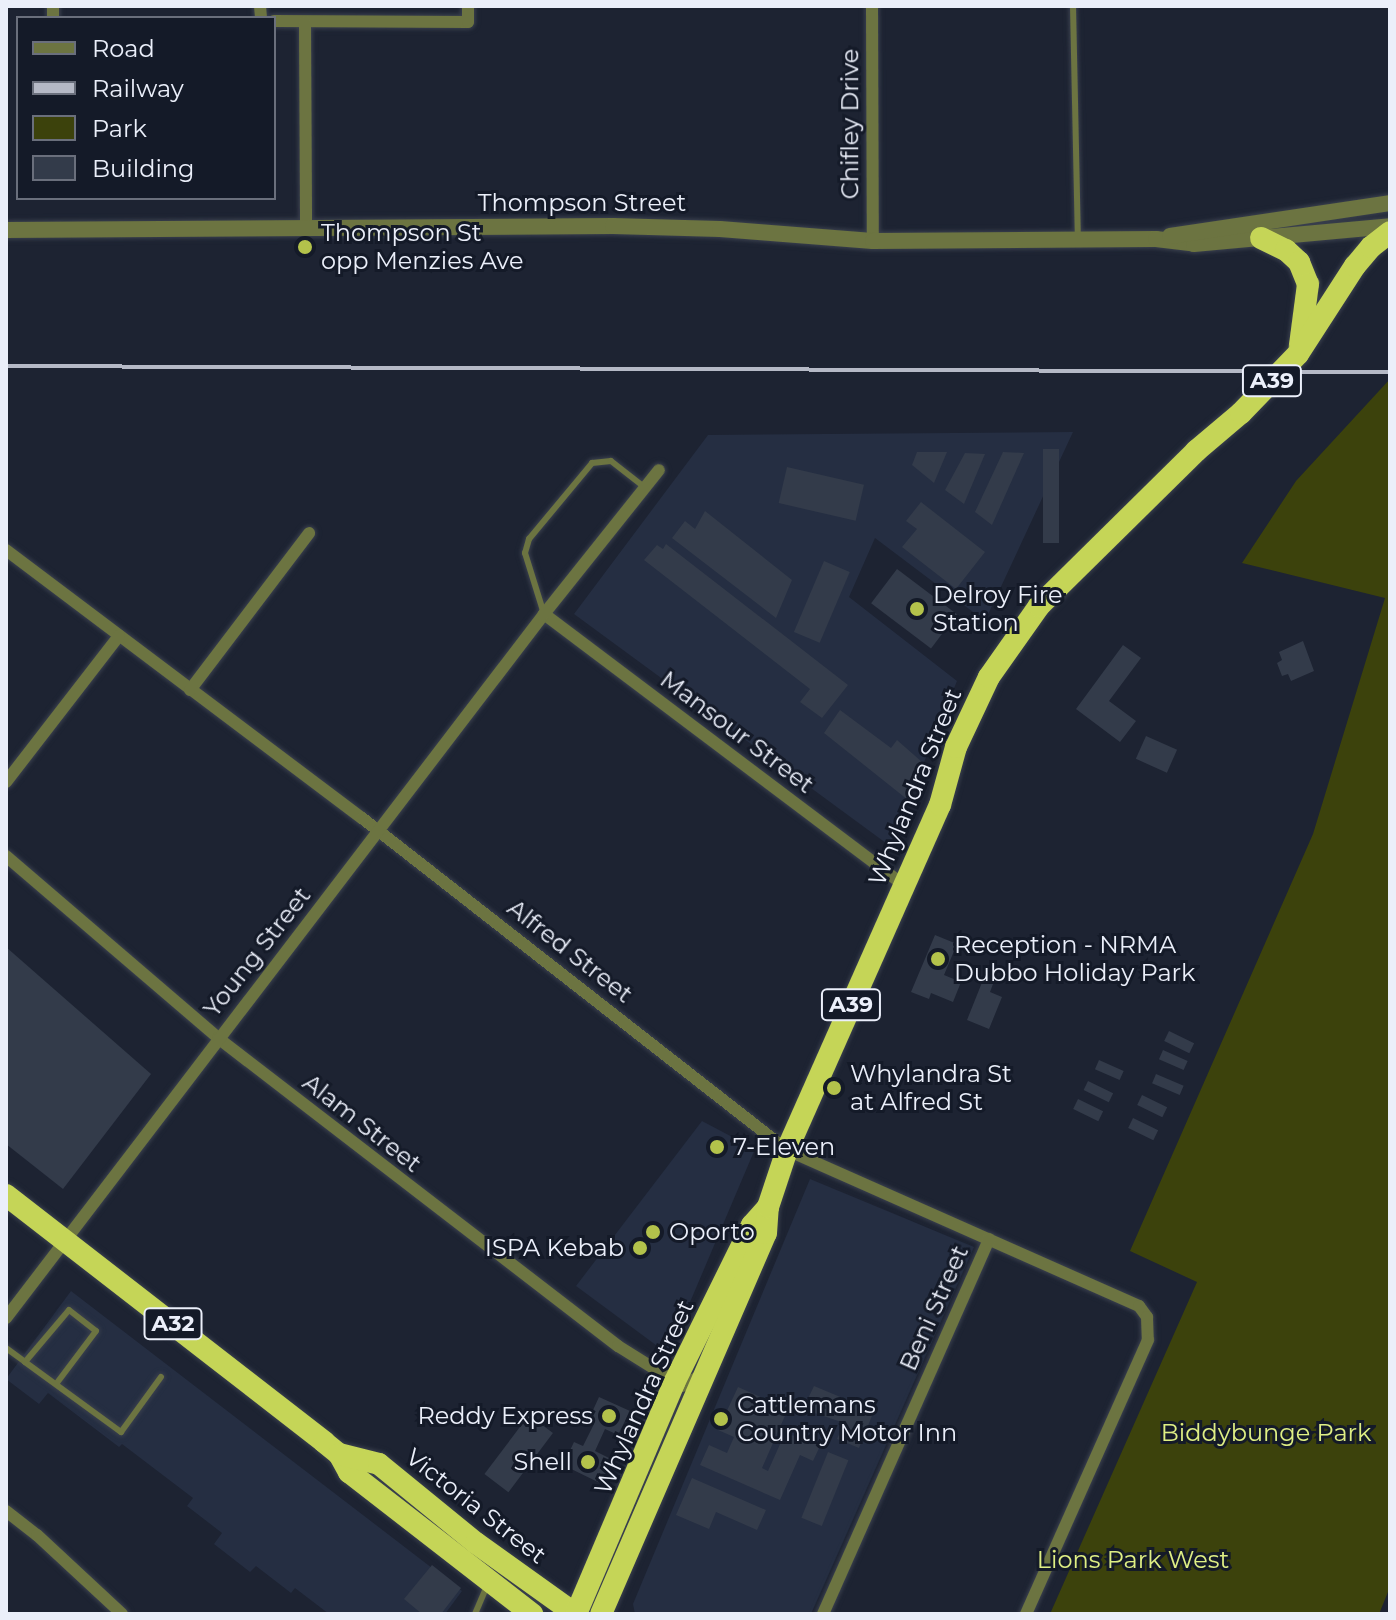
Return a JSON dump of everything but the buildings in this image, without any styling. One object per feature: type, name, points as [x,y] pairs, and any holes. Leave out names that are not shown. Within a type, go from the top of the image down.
[{"type":"highway","name":"Whylandra Street","points":[[601,1614],[766,1233],[768,1207],[787,1150],[940,805],[972,708],[1010,644],[1039,606],[1196,451],[1241,413],[1298,354],[1355,266],[1371,247],[1390,232]]},
{"type":"highway","points":[[1261,238],[1286,250],[1299,262],[1308,284],[1298,354]]},
{"type":"highway","name":"Victoria Street","points":[[6,1195],[339,1454],[349,1472],[532,1614]]},
{"type":"highway","name":"Whylandra Street","points":[[576,1614],[674,1383],[752,1225],[768,1207]]},
{"type":"highway","name":"Victoria Street","points":[[339,1454],[379,1464],[476,1543],[576,1614]]},
{"type":"street","points":[[276,21],[468,22],[468,6]]},
{"type":"street","name":"Chifley Drive","points":[[872,6],[873,241]]},
{"type":"street","points":[[305,22],[306,228]]},
{"type":"street","name":"Thompson Street","points":[[1156,239],[1202,229],[1390,203]]},
{"type":"street","name":"Thompson Street","points":[[6,230],[690,228],[873,241],[1078,242],[1156,239],[1194,244],[1390,226]]},
{"type":"street","name":"Young Street","points":[[6,1318],[544,614],[643,486],[659,470]]},
{"type":"street","points":[[190,690],[309,533]]},
{"type":"street","name":"Alfred Street","points":[[6,550],[378,831],[787,1150],[1139,1306],[1147,1317],[1148,1340],[1026,1614]]},
{"type":"street","name":"Mansour Street","points":[[544,614],[904,885]]},
{"type":"street","points":[[6,782],[119,636]]},
{"type":"street","name":"Alam Street","points":[[6,856],[218,1038],[491,1250],[674,1383]]},
{"type":"street","name":"Beni Street","points":[[823,1614],[989,1239]]},
{"type":"street","points":[[674,1383],[691,1384],[707,1370]]},
{"type":"street","points":[[6,1511],[122,1614]]},
{"type":"lane","points":[[1073,6],[1078,242]]},
{"type":"lane","points":[[544,614],[525,553],[529,539],[592,463],[611,461],[643,486]]},
{"type":"lane","points":[[25,1362],[69,1310],[96,1331],[56,1384]]},
{"type":"lane","points":[[6,1348],[121,1432],[161,1377]]},
{"type":"lane","points":[[475,1614],[490,1580]]},
{"type":"shaded area","points":[[1073,432],[985,621],[875,538],[849,597],[957,681],[890,846],[574,614],[708,435]]},
{"type":"shaded area","points":[[702,1121],[755,1149],[668,1354],[576,1286]]},
{"type":"shaded area","points":[[810,1179],[974,1247],[811,1614],[635,1614],[633,1604]]},
{"type":"shaded area","points":[[71,1291],[462,1591],[445,1614],[329,1614],[295,1588],[291,1593],[256,1566],[250,1572],[214,1544],[222,1533],[187,1506],[193,1498],[48,1393],[39,1404],[6,1379]]},
{"type":"green space","name":"Biddybunge Park","points":[[1390,379],[1390,1587],[1379,1614],[1050,1614],[1197,1282],[1130,1251],[1313,834],[1385,598],[1242,563],[1296,481]]},
{"type":"railway","points":[[6,366],[1390,372]]},
{"type":"place","name":"Thompson St opp Menzies Ave","points":[[305,247]]},
{"type":"place","name":"Delroy Fire Station","points":[[917,609]]},
{"type":"place","name":"Reception - NRMA Dubbo Holiday Park","points":[[938,959]]},
{"type":"place","name":"Whylandra St at Alfred St","points":[[834,1088]]},
{"type":"place","name":"7-Eleven","points":[[717,1147]]},
{"type":"place","name":"Oporto","points":[[653,1232]]},
{"type":"place","name":"ISPA Kebab","points":[[640,1248]]},
{"type":"place","name":"Reddy Express","points":[[609,1416]]},
{"type":"place","name":"Cattlemans Country Motor Inn","points":[[721,1419]]},
{"type":"place","name":"Shell","points":[[588,1462]]},
{"type":"park label","name":"Lions Park West","points":[[1133,1560]]}]
